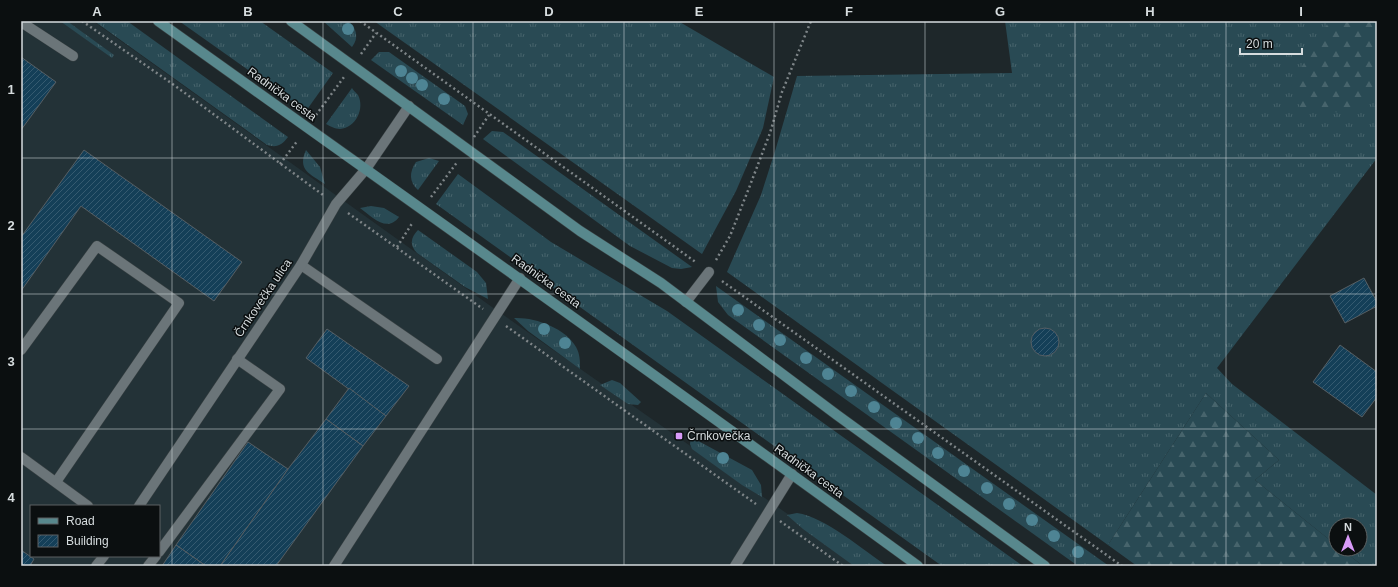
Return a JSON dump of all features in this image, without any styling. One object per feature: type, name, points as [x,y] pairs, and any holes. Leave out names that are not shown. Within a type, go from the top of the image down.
[{"type":"main road","name":"Radnička cesta","points":[[158,21],[520,278],[918,566]]},
{"type":"main road","points":[[291,21],[580,230],[686,302],[1045,566]]},
{"type":"street","points":[[21,22],[73,56]]},
{"type":"street","name":"Črnkovečka ulica","points":[[140,505],[301,265],[336,204],[366,169],[409,106]]},
{"type":"street","points":[[21,350],[96,246],[179,303],[56,482]]},
{"type":"street","points":[[301,265],[438,360]]},
{"type":"street","points":[[686,302],[709,272]]},
{"type":"street","points":[[334,566],[520,278]]},
{"type":"street","points":[[160,551],[280,389],[237,360]]},
{"type":"street","points":[[21,457],[87,505]]},
{"type":"street","points":[[735,566],[792,474]]},
{"type":"street","points":[[96,566],[103,557]]},
{"type":"street","points":[[148,566],[155,557]]},
{"type":"path","points":[[82,21],[174,85],[324,195]]},
{"type":"path","points":[[360,21],[698,264]]},
{"type":"path","points":[[709,272],[730,236],[770,133],[782,92],[811,21]]},
{"type":"path","points":[[362,52],[376,33]]},
{"type":"path","points":[[316,116],[343,79]]},
{"type":"path","points":[[475,135],[490,115]]},
{"type":"path","points":[[280,164],[295,144]]},
{"type":"path","points":[[430,198],[453,168]]},
{"type":"path","points":[[347,212],[486,311]]},
{"type":"path","points":[[397,247],[413,221]]},
{"type":"path","points":[[719,279],[1122,566]]},
{"type":"path","points":[[502,323],[760,507]]},
{"type":"path","points":[[778,519],[843,566]]},
{"type":"shaded area","points":[[21,21],[93,21],[492,307],[862,566],[21,566]]},
{"type":"green space","points":[[60,21],[67,21],[114,55],[112,58]]},
{"type":"green space","points":[[94,21],[127,21],[288,137],[279,145],[267,145]]},
{"type":"green space","points":[[179,21],[260,21],[333,73],[306,111]]},
{"type":"green space","points":[[323,21],[348,21],[356,33],[356,40],[352,47]]},
{"type":"green space","points":[[374,21],[678,21],[774,77],[763,128],[736,191],[702,254]]},
{"type":"green space","points":[[1005,21],[1377,21],[1377,158],[1217,368],[1232,384],[1377,495],[1377,566],[1363,566],[1351,557],[1368,557],[1368,517],[1328,517],[1328,539],[1255,480],[1279,460],[1206,393],[1108,545],[727,272],[761,195],[797,76],[1012,73]]},
{"type":"green space","points":[[1329,21],[1377,21],[1377,87],[1345,113],[1300,109],[1295,78]]},
{"type":"green space","points":[[379,52],[389,52],[465,106],[468,114],[463,125],[371,60]]},
{"type":"green space","points":[[352,88],[360,100],[360,111],[355,121],[346,128],[340,129],[326,124]]},
{"type":"green space","points":[[492,131],[503,132],[692,267],[681,269],[672,268],[630,246],[483,139]]},
{"type":"green space","points":[[306,150],[320,167],[325,184],[306,171],[303,162]]},
{"type":"green space","points":[[429,158],[439,161],[418,190],[413,184],[411,177],[412,169],[416,162]]},
{"type":"green space","points":[[458,174],[551,242],[667,311],[1023,566],[942,566],[436,204]]},
{"type":"green space","points":[[371,206],[384,208],[399,217],[390,224],[385,224],[374,219],[360,208]]},
{"type":"green space","points":[[418,230],[477,272],[486,283],[488,299],[465,287],[417,253],[412,244],[412,238]]},
{"type":"green space","points":[[716,286],[1109,566],[1078,566],[728,315],[718,302]]},
{"type":"green space","points":[[514,318],[531,319],[549,325],[565,334],[576,347],[580,358],[580,369],[528,331]]},
{"type":"green space","points":[[612,380],[620,383],[641,402],[638,405],[628,404],[600,385]]},
{"type":"green space","points":[[1206,393],[1279,460],[1255,480],[1328,539],[1328,557],[1351,557],[1363,566],[1137,566],[1108,545]]},
{"type":"green space","points":[[691,437],[752,470],[761,485],[762,497],[742,485],[692,449],[690,444]]},
{"type":"green space","points":[[797,513],[808,516],[831,527],[887,566],[854,566],[803,529],[787,515]]},
{"type":"building","points":[[21,57],[56,82],[21,130]]},
{"type":"building","points":[[84,150],[242,262],[214,301],[81,206],[21,291],[21,237]]},
{"type":"building","points":[[1364,278],[1377,302],[1377,306],[1345,323],[1330,296]]},
{"type":"building","points":[[1045,328],[1055,332],[1059,342],[1055,352],[1045,356],[1035,352],[1031,342],[1035,332]]},
{"type":"building","points":[[327,329],[409,386],[386,416],[306,358]]},
{"type":"building","points":[[1340,345],[1377,372],[1377,397],[1362,417],[1313,382]]},
{"type":"building","points":[[349,388],[386,416],[363,446],[326,419]]},
{"type":"building","points":[[326,419],[363,446],[276,566],[220,566],[288,469]]},
{"type":"building","points":[[248,442],[288,469],[220,566],[206,566],[176,545]]},
{"type":"building","points":[[176,545],[206,566],[162,566]]},
{"type":"building","points":[[21,550],[34,559],[30,566],[21,566]]},
{"type":"place","name":"Črnkovečka","points":[[679,436]]}]
